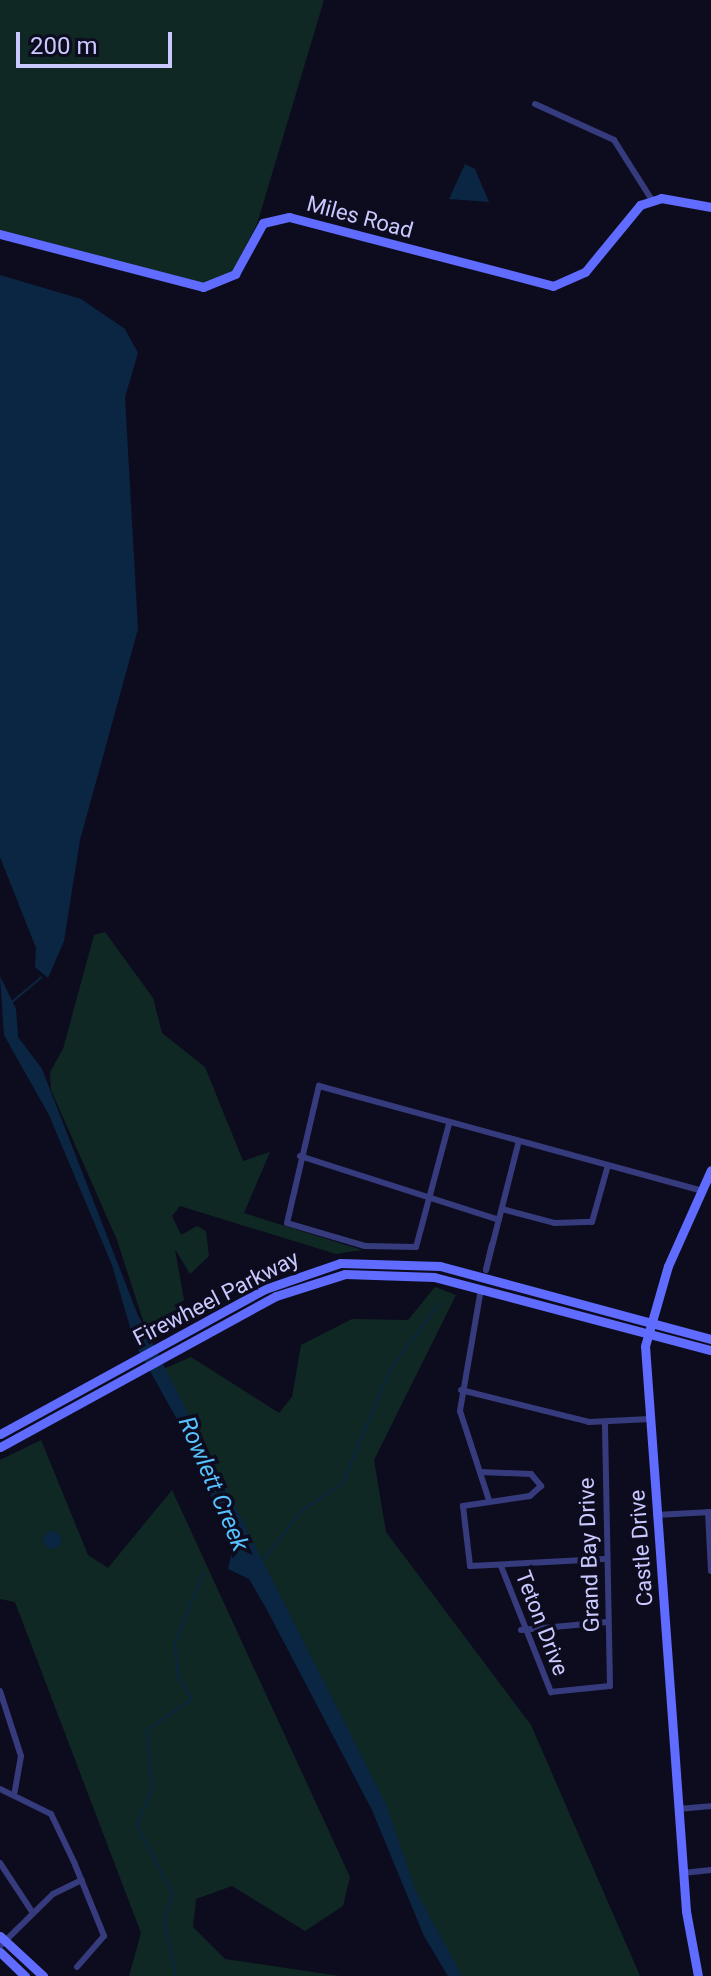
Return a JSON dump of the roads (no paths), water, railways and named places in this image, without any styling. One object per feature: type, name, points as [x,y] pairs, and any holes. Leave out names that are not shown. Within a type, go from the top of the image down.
[{"type":"main road","points":[[652,200],[711,207]]},
{"type":"main road","name":"Miles Road","points":[[0,234],[203,287],[235,274],[259,227],[278,216],[553,286],[585,272],[627,217],[652,200]]},
{"type":"main road","name":"Castle Drive","points":[[698,1976],[689,1935],[678,1809],[650,1419],[649,1328],[711,1170]]},
{"type":"main road","name":"Firewheel Parkway","points":[[0,1447],[287,1278],[340,1263],[411,1261],[484,1273],[649,1328]]},
{"type":"main road","name":"Firewheel Parkway","points":[[0,1434],[194,1334],[287,1291],[345,1274],[402,1272],[649,1328]]},
{"type":"main road","points":[[481,1289],[529,1289]]},
{"type":"main road","points":[[649,1328],[711,1339]]},
{"type":"main road","points":[[649,1328],[711,1350]]},
{"type":"main road","points":[[1,1944],[25,1976]]},
{"type":"main road","points":[[1,1944],[43,1976]]},
{"type":"street","points":[[535,104],[614,140],[652,200]]},
{"type":"street","points":[[449,1124],[416,1247],[339,1239],[287,1223],[300,1156],[319,1086],[702,1191]]},
{"type":"street","points":[[484,1273],[519,1141]]},
{"type":"street","points":[[300,1156],[431,1192],[449,1206],[499,1220]]},
{"type":"street","points":[[502,1209],[555,1223],[592,1222],[608,1165]]},
{"type":"street","points":[[481,1289],[461,1390],[461,1419],[489,1500]]},
{"type":"street","points":[[461,1390],[605,1423],[650,1419]]},
{"type":"street","name":"Grand Bay Drive","points":[[551,1692],[610,1686],[604,1559],[605,1423]]},
{"type":"street","points":[[480,1472],[531,1474],[541,1486],[530,1496],[463,1506],[470,1566],[604,1559]]},
{"type":"street","points":[[656,1515],[710,1512],[711,1571]]},
{"type":"street","name":"Teton Drive","points":[[501,1566],[521,1630],[551,1692]]},
{"type":"street","points":[[521,1630],[608,1622]]},
{"type":"street","points":[[0,1691],[21,1756],[15,1791]]},
{"type":"street","points":[[0,1789],[15,1791],[51,1814],[82,1880],[104,1936],[77,1967]]},
{"type":"street","points":[[678,1809],[711,1806]]},
{"type":"street","points":[[0,1863],[33,1913]]},
{"type":"street","points":[[683,1873],[711,1870]]},
{"type":"street","points":[[1,1944],[33,1913],[82,1880]]},
{"type":"water","points":[[465,164],[475,169],[489,202],[449,199]]},
{"type":"water","points":[[0,275],[81,299],[125,329],[138,353],[125,397],[138,629],[80,840],[64,941],[48,978],[35,967],[36,948],[0,857]]},
{"type":"water","name":"Rowlett Creek","points":[[0,976],[16,1009],[18,1037],[42,1069],[137,1313],[386,1804],[415,1889],[462,1976],[448,1976],[424,1936],[372,1810],[267,1610],[249,1579],[228,1569],[233,1548],[184,1432],[135,1344],[112,1265],[49,1115],[4,1035]]},
{"type":"water","points":[[52,1531],[61,1540],[52,1549],[43,1540]]},
{"type":"waterway","points":[[12,1002],[41,978]]},
{"type":"waterway","points":[[261,1563],[301,1511],[342,1484],[391,1368],[440,1303]]},
{"type":"waterway","points":[[176,1976],[164,1921],[173,1895],[137,1825],[152,1788],[147,1730],[192,1699],[178,1677],[175,1642],[204,1572]]}]
